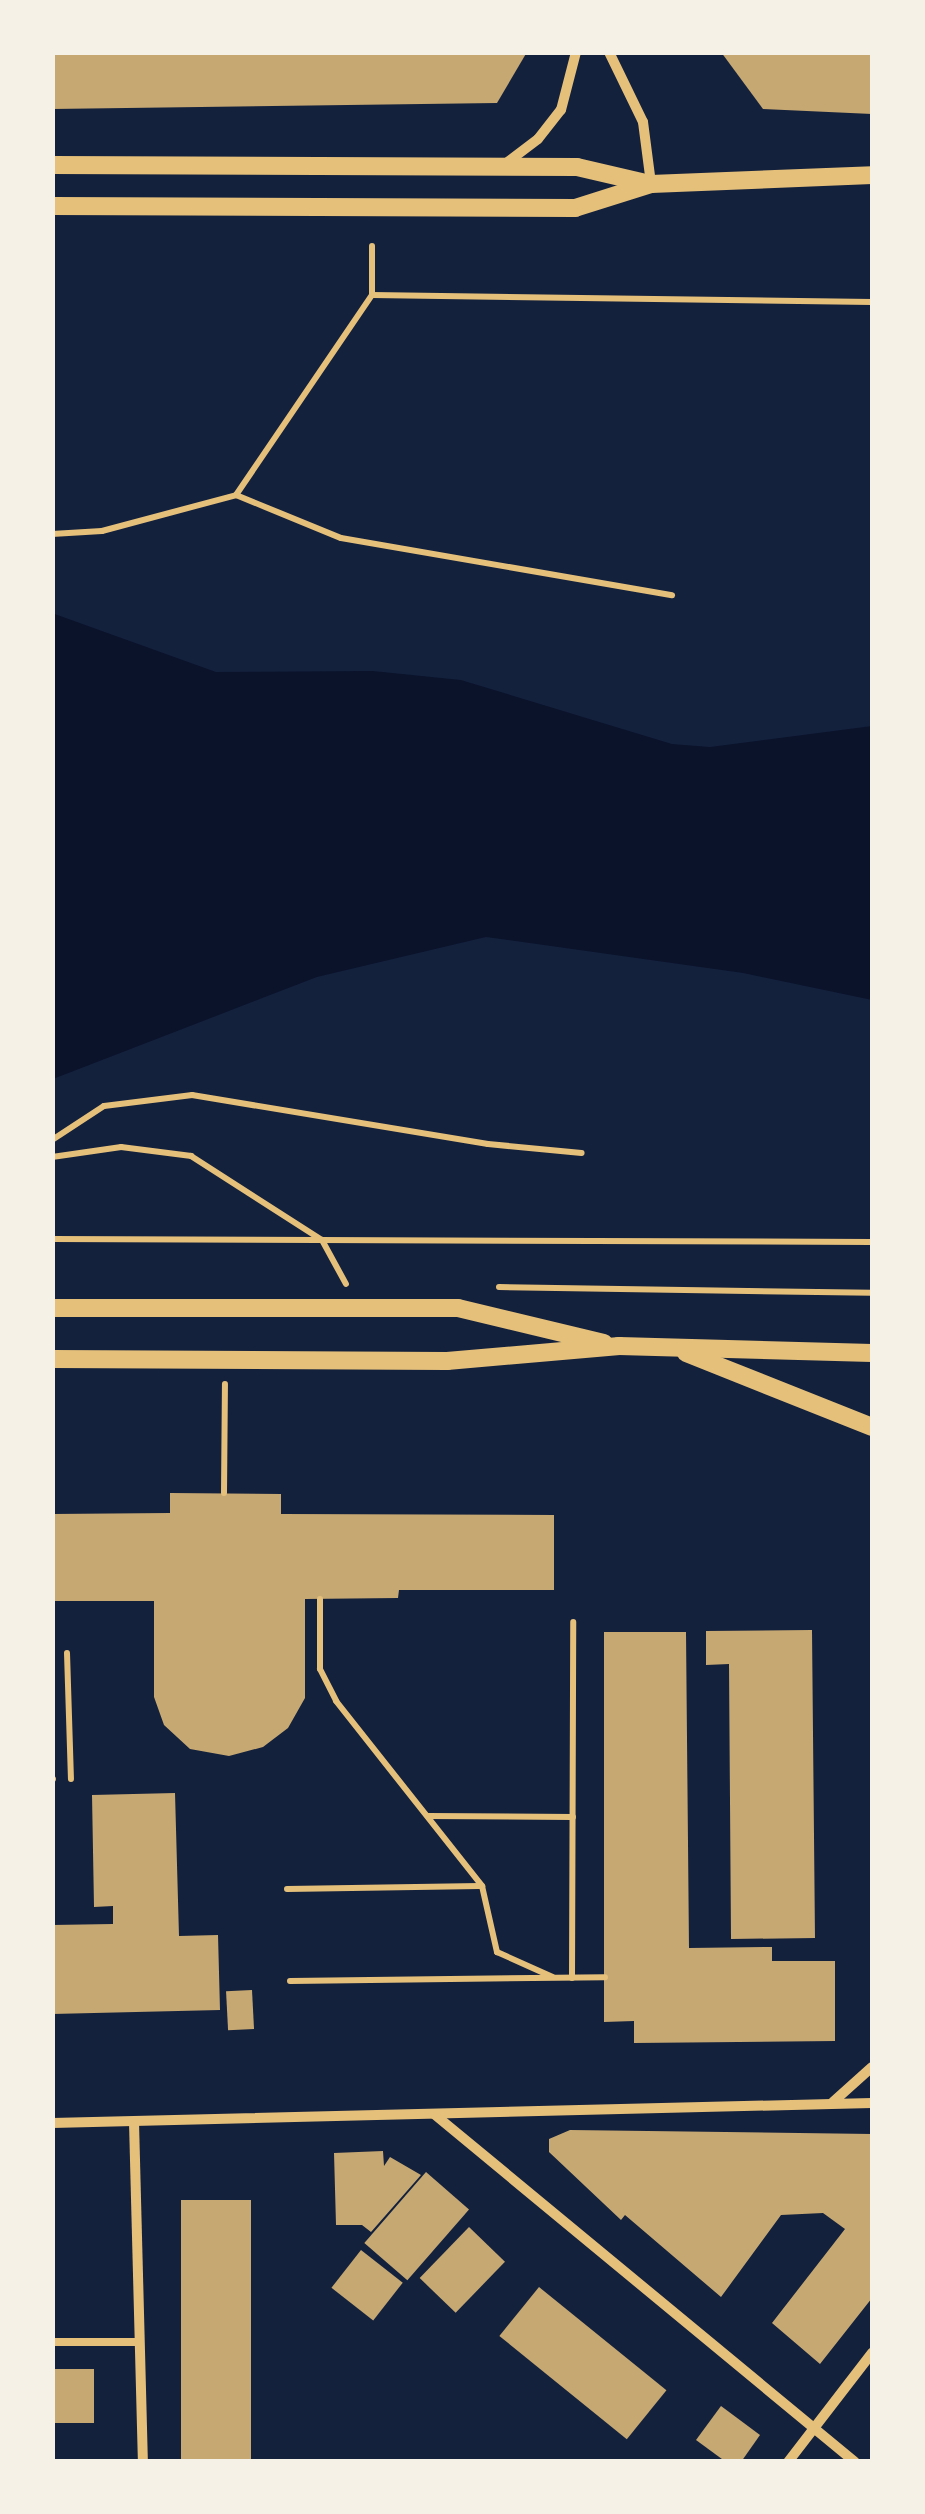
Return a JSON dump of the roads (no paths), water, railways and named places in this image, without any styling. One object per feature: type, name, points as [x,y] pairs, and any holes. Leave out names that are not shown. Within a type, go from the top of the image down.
[{"type":"street","points":[[502,166],[538,140],[560,110],[576,52]]},
{"type":"street","points":[[609,52],[643,122],[651,184]]},
{"type":"street","points":[[52,165],[576,166],[651,184]]},
{"type":"street","points":[[52,206],[575,208],[651,184],[872,175]]},
{"type":"street","points":[[52,1308],[458,1308],[619,1346]]},
{"type":"street","points":[[52,1360],[447,1361],[619,1346],[872,1353]]},
{"type":"street","points":[[671,1348],[872,1426]]},
{"type":"street","points":[[832,2102],[872,2067]]},
{"type":"street","points":[[52,2123],[872,2103]]},
{"type":"street","points":[[434,2114],[855,2462]]},
{"type":"street","points":[[134,2122],[143,2462]]},
{"type":"street","points":[[788,2462],[872,2354]]},
{"type":"lane","points":[[52,2342],[140,2342]]},
{"type":"water","points":[[52,613],[216,672],[373,671],[461,680],[672,744],[710,747],[872,726],[872,1000],[743,973],[486,937],[317,977],[53,1079]]}]
